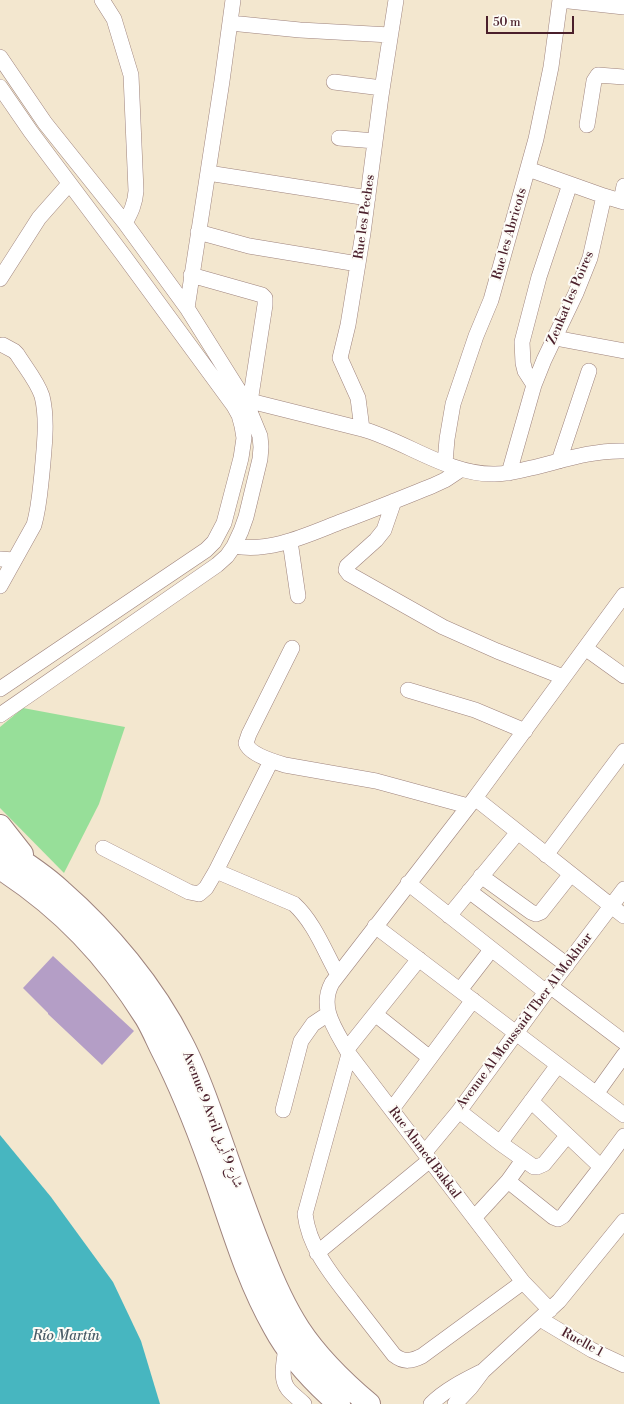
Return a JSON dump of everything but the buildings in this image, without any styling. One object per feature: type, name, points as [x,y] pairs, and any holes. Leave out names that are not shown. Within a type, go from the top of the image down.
[{"type":"highway","points":[[0,826],[6,836],[34,869]]},
{"type":"highway","name":"Avenue 9 Avril شارع 9 أبريل","points":[[0,847],[34,869],[60,890],[92,920],[118,948],[163,1008],[183,1044],[197,1075],[250,1222],[285,1305],[299,1329],[319,1355],[339,1378],[370,1404]]},
{"type":"highway","name":"Avenue 9 Avril شارع 9 أبريل","points":[[0,868],[19,880],[62,914],[79,931],[103,957],[147,1020],[180,1086],[196,1123],[228,1219],[253,1285],[274,1328],[286,1346],[328,1395],[339,1404]]},
{"type":"street","points":[[102,0],[114,19],[131,75],[136,191],[133,209],[125,223]]},
{"type":"street","points":[[187,308],[233,0]]},
{"type":"street","name":"Rue les Peches","points":[[362,429],[358,398],[340,358],[348,325],[358,264],[382,88],[396,0]]},
{"type":"street","points":[[560,0],[624,7]]},
{"type":"street","name":"Rue les Abricots","points":[[445,463],[447,439],[453,404],[476,336],[492,300],[536,139],[551,67],[560,0]]},
{"type":"street","points":[[230,23],[300,30],[390,35]]},
{"type":"street","points":[[0,57],[45,123],[125,223],[187,308],[243,403],[260,436],[261,453],[246,517],[234,546],[226,556],[217,565],[0,715]]},
{"type":"street","points":[[587,124],[594,81],[598,75],[624,77]]},
{"type":"street","points":[[334,82],[382,88]]},
{"type":"street","points":[[0,87],[27,127],[124,256],[243,403],[377,433],[460,470],[480,474],[509,474],[600,452],[624,451]]},
{"type":"street","points":[[339,138],[375,141]]},
{"type":"street","points":[[528,169],[623,202],[624,186]]},
{"type":"street","points":[[208,173],[368,198]]},
{"type":"street","points":[[0,279],[39,218],[69,184]]},
{"type":"street","points":[[534,385],[525,371],[522,342],[539,277],[570,184]]},
{"type":"street","name":"Zenkat les Poires","points":[[509,474],[534,385],[576,293],[590,258],[604,196]]},
{"type":"street","points":[[198,232],[256,247],[358,264]]},
{"type":"street","points":[[0,689],[206,550],[214,542],[224,523],[243,448],[244,438],[239,415],[265,305],[265,298],[262,295],[191,275]]},
{"type":"street","points":[[555,338],[624,351]]},
{"type":"street","points":[[0,586],[7,559],[34,525],[39,505],[44,452],[43,403],[39,389],[17,354],[3,346]]},
{"type":"street","points":[[559,461],[589,371]]},
{"type":"street","points":[[234,546],[244,548],[265,547],[290,541],[445,480],[460,470]]},
{"type":"street","points":[[394,501],[384,530],[376,540],[347,566],[346,570],[349,574],[443,627],[497,651],[563,677]]},
{"type":"street","points":[[290,541],[298,596]]},
{"type":"street","points":[[216,871],[294,904],[301,910],[309,922],[335,979],[525,731],[624,594]]},
{"type":"street","points":[[292,648],[247,739],[247,746],[250,749],[270,761],[285,765],[376,781],[471,802],[518,832],[624,916]]},
{"type":"street","points":[[585,648],[624,676]]},
{"type":"street","points":[[408,690],[475,710],[525,731]]},
{"type":"street","points":[[546,855],[624,751]]},
{"type":"street","points":[[103,848],[194,894],[203,892],[216,871],[270,761]]},
{"type":"street","points":[[449,916],[518,832]]},
{"type":"street","points":[[481,876],[536,914],[541,912],[571,874]]},
{"type":"street","points":[[408,883],[491,950],[624,1042]]},
{"type":"street","name":"Avenue Al Moussaid Tber Al Mokhtar","points":[[317,1253],[428,1156],[516,1032],[624,889]]},
{"type":"street","points":[[469,891],[567,965]]},
{"type":"street","points":[[375,926],[624,1115]]},
{"type":"street","points":[[460,990],[491,950]]},
{"type":"street","points":[[419,959],[375,1014],[348,1051],[305,1214],[306,1224],[317,1253],[327,1269],[394,1355],[405,1361],[411,1361],[422,1356],[522,1282]]},
{"type":"street","name":"Rue Ahmed Bakkal","points":[[335,979],[328,989],[326,1006],[328,1014],[348,1051],[428,1156],[545,1315]]},
{"type":"street","points":[[392,1109],[474,1000]]},
{"type":"street","points":[[284,1110],[301,1041],[313,1024],[328,1014]]},
{"type":"street","points":[[375,1014],[430,1058]]},
{"type":"street","points":[[596,1094],[624,1054]]},
{"type":"street","points":[[500,1143],[558,1065]]},
{"type":"street","points":[[531,1101],[601,1167]]},
{"type":"street","points":[[459,1111],[534,1167],[541,1166],[567,1136]]},
{"type":"street","points":[[508,1181],[553,1217],[558,1219],[563,1216],[624,1136]]},
{"type":"street","points":[[474,1218],[508,1181],[523,1160]]},
{"type":"street","points":[[455,1404],[471,1387],[483,1371],[568,1292],[624,1221]]},
{"type":"street","name":"Ruelle 1","points":[[545,1315],[592,1350],[624,1365]]},
{"type":"street","points":[[286,1346],[283,1372],[284,1383],[288,1389],[304,1404]]},
{"type":"street","points":[[431,1404],[460,1383],[483,1371]]},
{"type":"green space","points":[[23,708],[125,727],[99,804],[64,873],[0,808],[0,727]]},
{"type":"water","name":"Río Martín","points":[[0,1135],[51,1197],[113,1282],[141,1341],[160,1404],[0,1404]]}]
